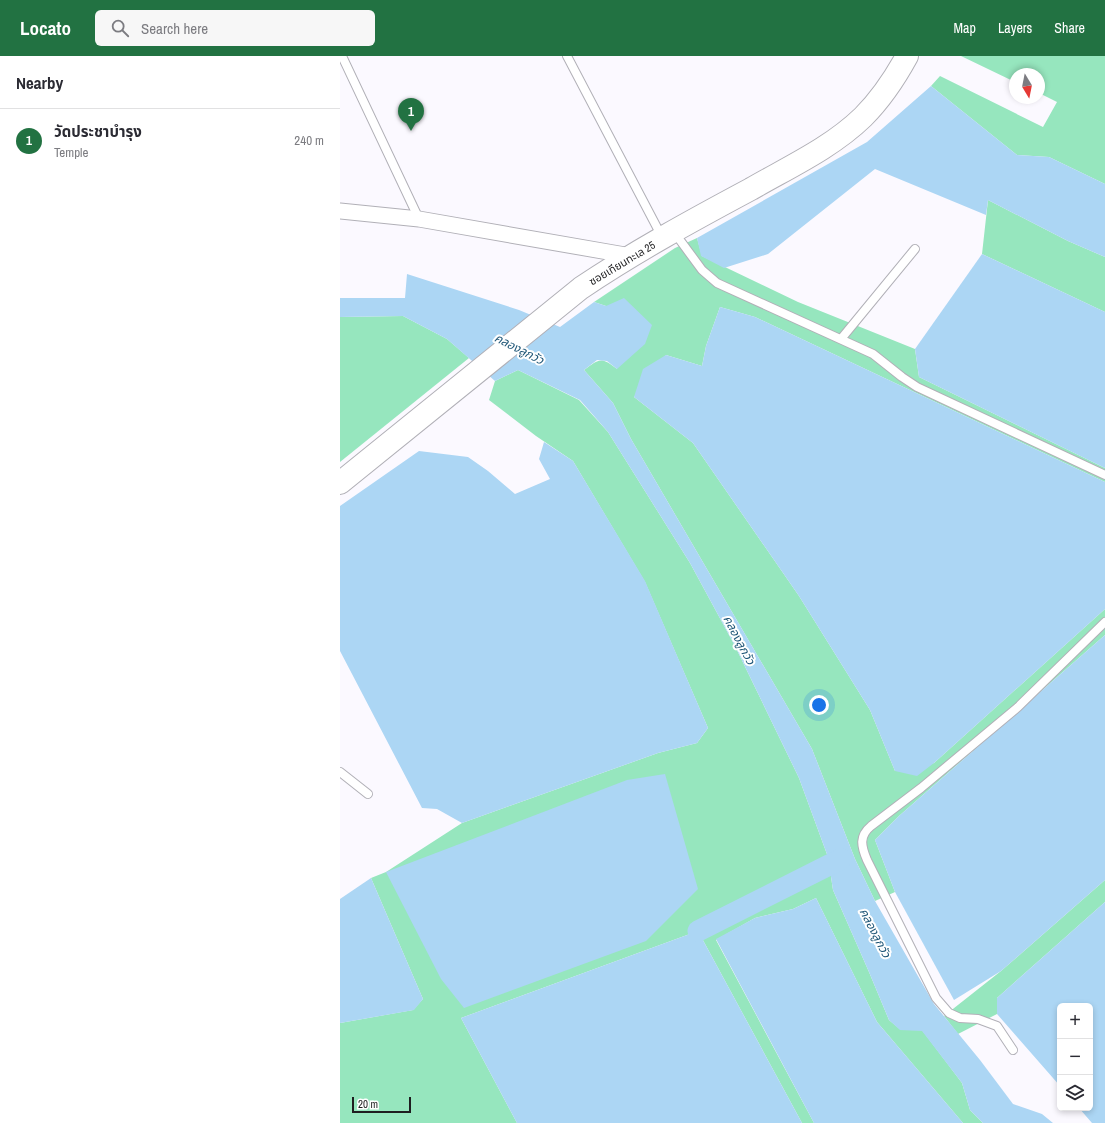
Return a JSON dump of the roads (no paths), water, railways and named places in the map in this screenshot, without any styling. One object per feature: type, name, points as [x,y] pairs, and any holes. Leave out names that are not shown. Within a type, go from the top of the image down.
[{"type":"street","name":"ซอยเทียนทะเล 25","points":[[340,483],[581,288],[668,234],[803,160],[833,141],[868,111],[883,95],[902,61]]},
{"type":"street","points":[[340,211],[419,219],[631,256]]},
{"type":"lane","points":[[342,56],[419,219]]},
{"type":"lane","points":[[567,56],[668,234],[702,270],[717,283],[873,354],[917,387],[1105,475]]},
{"type":"lane","points":[[841,340],[915,250]]},
{"type":"lane","points":[[1013,1050],[997,1026],[978,1019],[960,1018],[949,1013],[936,998],[867,860],[864,852],[862,837],[864,832],[871,826],[921,788],[1018,706],[1105,622]]},
{"type":"lane","points":[[340,772],[368,794]]},
{"type":"water","points":[[931,86],[1017,155],[1049,157],[1105,184],[1105,257],[1068,241],[988,200],[986,215],[875,169],[768,254],[724,268],[701,256],[697,238],[867,142]]},
{"type":"water","points":[[982,254],[1105,312],[1105,468],[919,377],[915,349]]},
{"type":"water","name":"คลองลูกวัว","points":[[407,274],[519,310],[560,327],[594,302],[606,306],[624,298],[652,325],[645,344],[617,369],[607,361],[597,360],[584,370],[613,403],[631,439],[812,749],[855,859],[875,901],[934,1004],[980,1060],[1013,1104],[1042,1114],[1053,1123],[983,1123],[970,1110],[962,1083],[922,1031],[900,1030],[889,1020],[833,890],[828,857],[799,778],[735,646],[690,563],[608,432],[580,400],[518,370],[495,381],[447,339],[403,316],[340,317],[340,298],[405,298]]},
{"type":"water","points":[[720,307],[755,317],[1105,482],[1105,609],[934,763],[917,776],[895,771],[870,710],[799,596],[693,443],[634,397],[643,369],[666,355],[702,366],[706,346]]},
{"type":"water","points":[[544,442],[573,461],[645,581],[708,728],[697,743],[658,753],[462,823],[437,809],[422,808],[340,651],[340,506],[419,451],[468,457],[488,471],[515,494],[550,479],[539,459]]},
{"type":"water","points":[[1105,635],[1105,880],[1001,971],[954,1000],[895,892],[875,840],[899,816]]},
{"type":"water","points":[[665,774],[698,889],[646,941],[464,1008],[441,979],[386,872],[627,780]]},
{"type":"water","points":[[371,878],[423,999],[414,1010],[340,1023],[340,899]]},
{"type":"water","points":[[816,898],[877,1022],[963,1123],[814,1123],[716,939],[755,918],[793,909]]},
{"type":"water","points":[[1105,902],[1105,1123],[1092,1123],[1082,1111],[1093,1111],[1093,1003],[1057,1003],[1057,1083],[997,1014],[997,998]]},
{"type":"water","points":[[698,931],[802,1123],[517,1123],[461,1018]]},
{"type":"waterway","points":[[698,931],[841,859]]},
{"type":"place","name":"วัดประชาบํารุง","points":[[411,131]]}]
